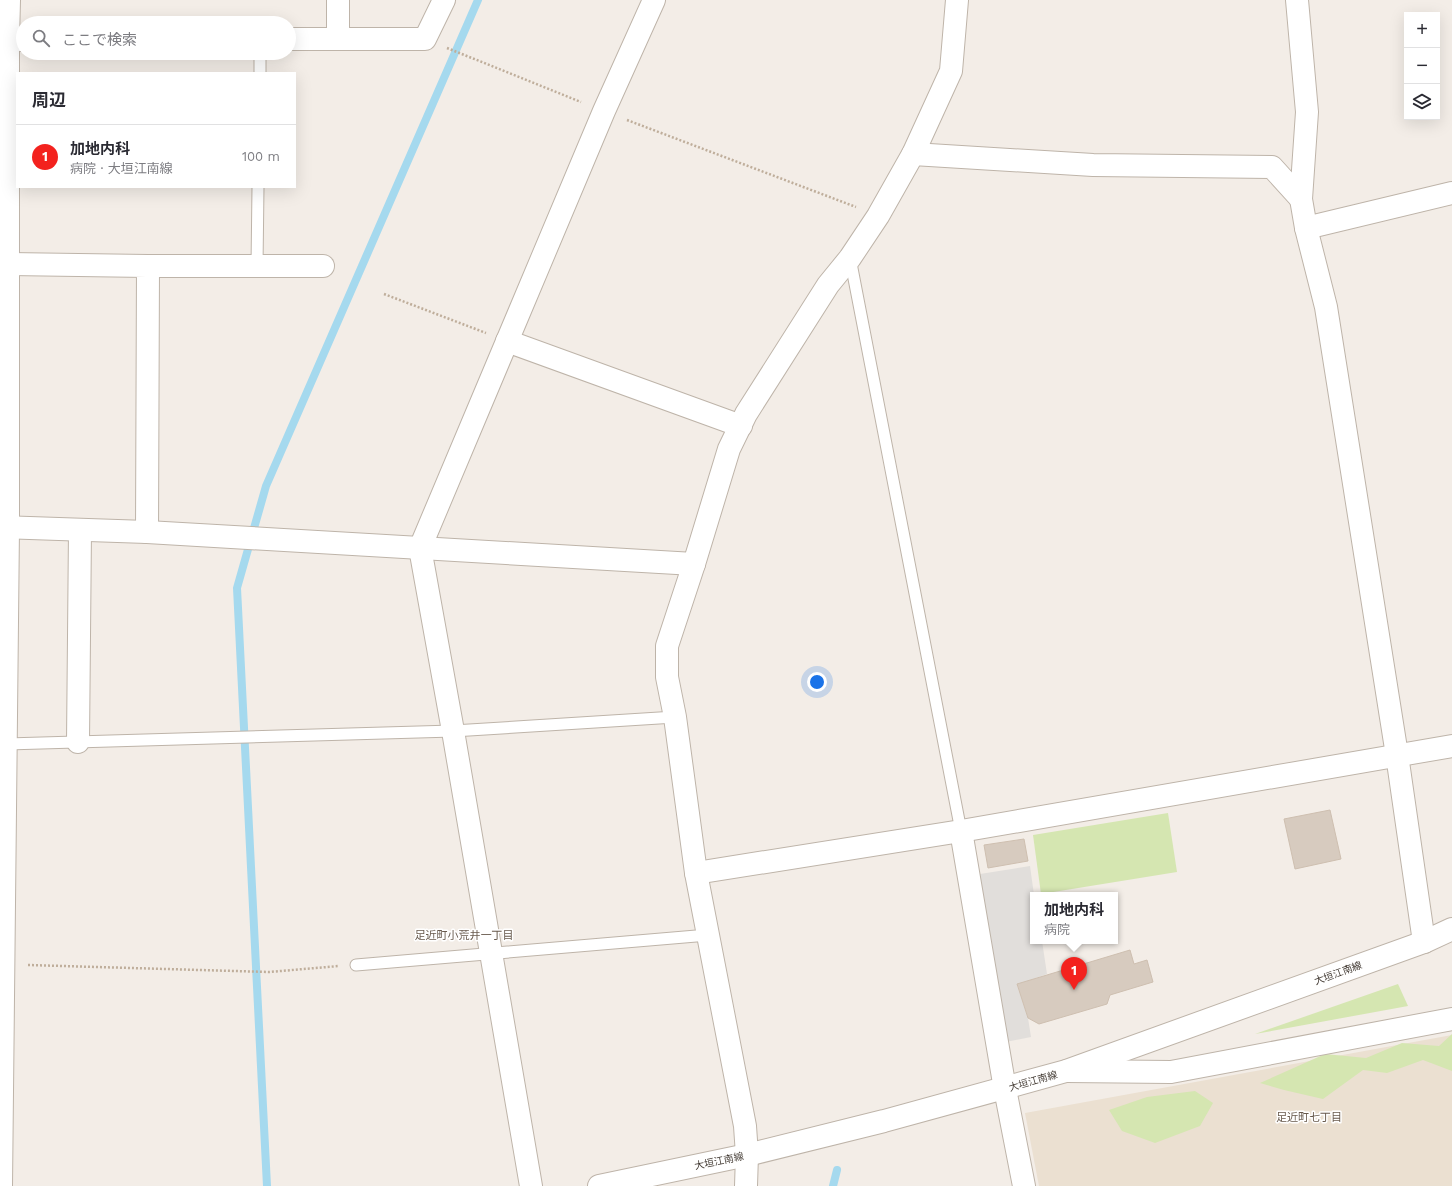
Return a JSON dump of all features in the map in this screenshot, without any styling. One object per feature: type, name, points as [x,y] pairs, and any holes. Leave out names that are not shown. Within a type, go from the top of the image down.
[{"type":"street","points":[[1,1186],[6,744],[4,527],[8,264],[16,40],[9,0]]},
{"type":"street","points":[[338,0],[338,39]]},
{"type":"street","points":[[296,39],[425,39],[444,0]]},
{"type":"street","points":[[531,1186],[420,548],[604,111],[654,0]]},
{"type":"street","points":[[746,1186],[747,1155],[745,1126],[696,873],[675,717],[667,677],[667,646],[729,449],[746,414],[828,285],[850,258],[878,216],[913,154],[950,71],[957,0]]},
{"type":"street","points":[[1297,0],[1307,112],[1301,199],[1306,228],[1326,307],[1397,754],[1424,942]]},
{"type":"street","points":[[913,154],[1092,165],[1272,167],[1301,199]]},
{"type":"street","points":[[1306,228],[1452,193]]},
{"type":"street","points":[[8,264],[323,266]]},
{"type":"street","points":[[148,266],[148,532]]},
{"type":"street","points":[[507,341],[741,426]]},
{"type":"street","points":[[4,527],[148,532],[694,564]]},
{"type":"street","points":[[78,742],[80,530]]},
{"type":"street","points":[[696,873],[961,831],[1397,754],[1452,746]]},
{"type":"street","points":[[961,831],[1004,1089],[1024,1186]]},
{"type":"street","name":"大垣江南線","points":[[600,1186],[747,1155],[1004,1089],[1066,1071],[1424,942],[1452,930]]},
{"type":"street","points":[[1066,1071],[1171,1072],[1452,1019]]},
{"type":"lane","points":[[260,60],[260,72]]},
{"type":"lane","points":[[257,266],[258,188]]},
{"type":"lane","points":[[850,258],[961,831]]},
{"type":"lane","points":[[6,744],[452,731],[675,717]]},
{"type":"lane","points":[[356,965],[708,935]]},
{"type":"path","points":[[425,39],[604,111],[878,216]]},
{"type":"path","points":[[384,294],[507,341]]},
{"type":"path","points":[[4,964],[269,972],[356,965]]},
{"type":"shaded area","points":[[1030,866],[1034,892],[1030,892],[1030,944],[1042,944],[1047,974],[1017,985],[1028,1018],[1031,1037],[1006,1042],[980,874]]},
{"type":"shaded area","points":[[1452,1035],[1452,1186],[1039,1186],[1025,1113]]},
{"type":"green space","points":[[1168,813],[1177,872],[1053,892],[1041,892],[1033,835]]},
{"type":"green space","points":[[1398,984],[1408,1006],[1255,1034]]},
{"type":"green space","points":[[1452,1034],[1452,1071],[1423,1060],[1387,1073],[1363,1070],[1323,1099],[1260,1083],[1325,1054],[1366,1058],[1402,1043],[1439,1046]]},
{"type":"green space","points":[[1195,1091],[1213,1103],[1200,1126],[1155,1143],[1122,1131],[1109,1110],[1147,1097]]},
{"type":"building","points":[[1330,810],[1341,859],[1295,869],[1284,819]]},
{"type":"building","points":[[1024,839],[1028,861],[988,868],[984,845]]},
{"type":"building","points":[[1130,950],[1134,964],[1147,960],[1153,982],[1110,995],[1107,1004],[1039,1024],[1028,1018],[1017,984]]},
{"type":"waterway","points":[[267,1186],[237,588],[266,486],[478,0]]},
{"type":"waterway","points":[[833,1186],[837,1170]]},
{"type":"place","name":"加地内科","points":[[1074,990]]},
{"type":"district","name":"足近町小荒井一丁目","points":[[464,935]]},
{"type":"district","name":"足近町七丁目","points":[[1309,1117]]}]
